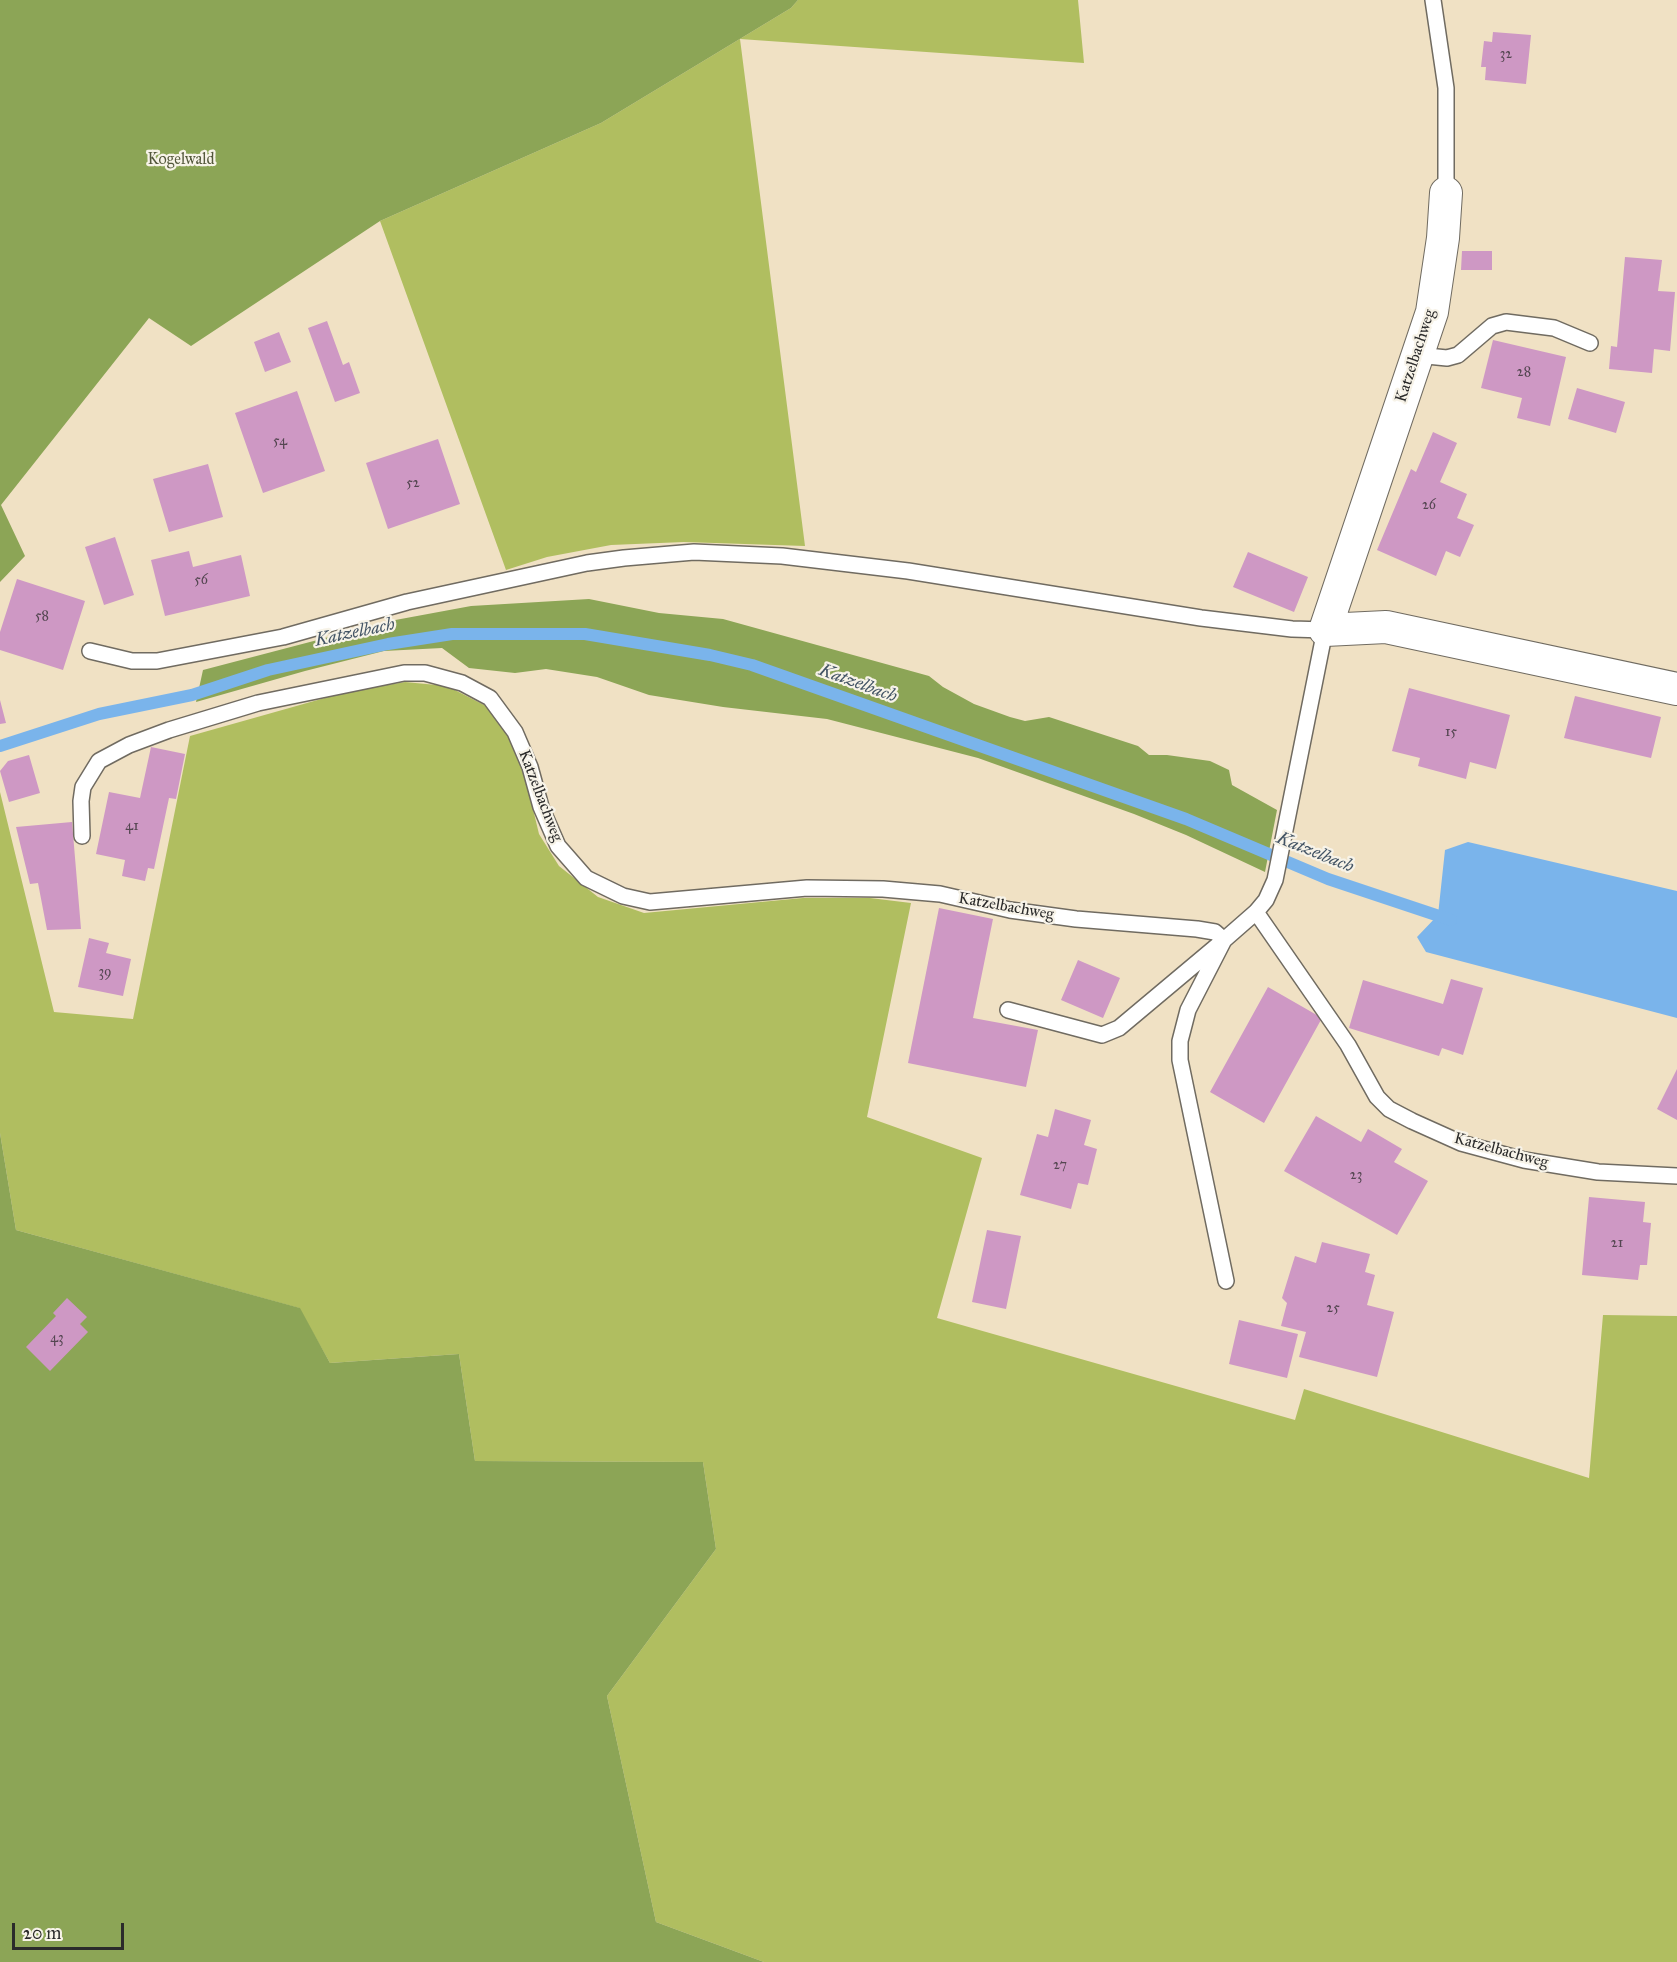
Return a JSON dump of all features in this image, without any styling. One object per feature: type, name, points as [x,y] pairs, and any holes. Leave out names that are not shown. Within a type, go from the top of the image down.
[{"type":"street","name":"Katzelbachweg","points":[[1325,630],[1432,312],[1443,238],[1446,193]]},
{"type":"street","points":[[1325,630],[1386,627],[1677,689]]},
{"type":"lane","name":"Katzelbachweg","points":[[1433,0],[1446,88],[1446,193]]},
{"type":"lane","points":[[1417,355],[1447,358],[1458,356],[1492,326],[1506,321],[1554,328],[1590,344]]},
{"type":"lane","points":[[90,651],[132,661],[157,661],[283,637],[406,602],[587,563],[694,552],[782,556],[908,571],[1201,618],[1292,629],[1325,630]]},
{"type":"lane","name":"Katzelbachweg","points":[[1325,630],[1275,880],[1266,900],[1256,912],[1348,1045],[1377,1097],[1389,1109],[1461,1143],[1524,1160],[1598,1172],[1677,1176]]},
{"type":"lane","name":"Katzelbachweg","points":[[82,836],[83,787],[99,761],[129,745],[169,730],[258,703],[404,673],[424,673],[462,683],[490,698],[514,732],[530,767],[541,807],[558,846],[586,878],[623,896],[651,902],[807,888],[883,889],[940,894],[1010,910],[1054,916],[1197,929],[1215,932],[1224,940]]},
{"type":"lane","points":[[1008,1010],[1102,1035],[1119,1028],[1256,912]]},
{"type":"lane","points":[[1224,940],[1188,1010],[1180,1041],[1180,1060],[1226,1281]]},
{"type":"green space","name":"Kogelwald","points":[[0,0],[798,0],[791,8],[601,123],[380,221],[191,346],[149,318],[1,505],[25,556],[0,582]]},
{"type":"green space","points":[[798,0],[1078,0],[1084,63],[740,39],[805,546],[684,542],[611,545],[547,557],[506,570],[380,221],[601,123],[791,8]]},
{"type":"green space","points":[[589,599],[659,613],[723,619],[929,676],[943,687],[974,704],[1010,717],[1025,721],[1049,717],[1138,746],[1149,755],[1210,761],[1229,770],[1232,785],[1277,810],[1265,872],[1186,835],[1134,814],[978,758],[827,719],[723,707],[649,695],[597,677],[546,669],[515,673],[469,668],[442,648],[384,651],[196,702],[203,670],[390,621],[471,606]]},
{"type":"green space","points":[[405,682],[447,686],[486,706],[503,726],[516,754],[527,784],[539,834],[559,866],[598,897],[644,913],[803,898],[870,898],[911,903],[867,1117],[982,1158],[937,1318],[1295,1420],[1304,1389],[1589,1478],[1603,1315],[1677,1316],[1677,1962],[764,1962],[656,1922],[607,1696],[716,1549],[703,1462],[475,1461],[459,1354],[330,1363],[299,1308],[16,1230],[0,1133],[0,792],[54,1012],[133,1019],[190,736],[346,692]]},
{"type":"green space","points":[[0,1133],[16,1230],[300,1308],[330,1363],[459,1354],[475,1461],[703,1462],[716,1549],[607,1696],[656,1922],[764,1962],[0,1962]]},
{"type":"water","points":[[1468,842],[1677,891],[1677,1018],[1426,952],[1417,937],[1438,915],[1445,850]]},
{"type":"building","points":[[1493,32],[1531,35],[1526,84],[1485,80],[1486,67],[1481,67],[1484,41],[1492,42]]},
{"type":"building","points":[[1462,251],[1492,251],[1492,270],[1461,270]]},
{"type":"building","points":[[1625,257],[1662,260],[1658,291],[1675,292],[1670,351],[1654,349],[1652,373],[1609,369],[1611,346],[1617,347]]},
{"type":"building","points":[[327,321],[343,365],[349,362],[360,393],[335,402],[308,328]]},
{"type":"building","points":[[279,332],[291,362],[265,372],[254,342]]},
{"type":"building","points":[[1493,340],[1566,357],[1550,426],[1517,418],[1522,398],[1481,388]]},
{"type":"building","points":[[1577,388],[1625,402],[1616,433],[1568,419]]},
{"type":"building","points":[[297,391],[325,471],[263,493],[235,413]]},
{"type":"building","points":[[1433,432],[1457,443],[1440,482],[1467,494],[1457,518],[1474,525],[1460,557],[1446,551],[1436,576],[1377,550],[1411,469],[1416,472]]},
{"type":"building","points":[[438,439],[460,504],[388,529],[366,463]]},
{"type":"building","points":[[208,464],[223,517],[169,532],[153,479]]},
{"type":"building","points":[[115,537],[134,595],[104,605],[85,547]]},
{"type":"building","points":[[189,551],[193,567],[241,555],[250,596],[165,616],[151,560]]},
{"type":"building","points":[[1248,552],[1308,577],[1294,612],[1233,587]]},
{"type":"building","points":[[17,579],[85,601],[63,670],[0,650],[0,632]]},
{"type":"building","points":[[1409,688],[1510,715],[1496,769],[1470,762],[1466,779],[1418,766],[1420,758],[1392,751]]},
{"type":"building","points":[[1575,696],[1661,717],[1651,758],[1564,738]]},
{"type":"building","points":[[0,700],[6,723],[0,724]]},
{"type":"building","points":[[151,747],[185,754],[176,799],[169,798],[154,869],[148,868],[145,881],[122,876],[125,860],[96,854],[109,792],[140,798]]},
{"type":"building","points":[[29,755],[40,793],[9,802],[0,771],[8,761]]},
{"type":"building","points":[[72,822],[81,929],[47,930],[38,883],[30,884],[16,827]]},
{"type":"building","points":[[939,908],[993,919],[973,1018],[1038,1030],[1026,1087],[908,1063]]},
{"type":"building","points":[[89,938],[109,943],[106,953],[131,959],[123,996],[78,987]]},
{"type":"building","points":[[1078,960],[1120,978],[1103,1018],[1061,1000]]},
{"type":"building","points":[[1451,979],[1483,988],[1463,1055],[1442,1048],[1439,1056],[1349,1028],[1363,980],[1443,1004]]},
{"type":"building","points":[[1268,987],[1322,1018],[1264,1123],[1210,1092]]},
{"type":"building","points":[[1677,1069],[1677,1120],[1657,1109]]},
{"type":"building","points":[[1055,1109],[1091,1120],[1084,1145],[1097,1149],[1088,1185],[1078,1183],[1071,1209],[1020,1195],[1037,1134],[1048,1137]]},
{"type":"building","points":[[1316,1116],[1361,1142],[1368,1129],[1402,1149],[1394,1162],[1428,1181],[1397,1235],[1284,1171]]},
{"type":"building","points":[[1589,1197],[1645,1202],[1643,1222],[1651,1223],[1647,1265],[1640,1265],[1638,1280],[1582,1275]]},
{"type":"building","points":[[987,1230],[1021,1236],[1006,1309],[972,1302]]},
{"type":"building","points":[[1322,1242],[1370,1254],[1365,1272],[1375,1275],[1367,1305],[1394,1312],[1377,1377],[1299,1357],[1306,1332],[1281,1326],[1287,1303],[1282,1298],[1295,1256],[1316,1263]]},
{"type":"building","points":[[67,1298],[87,1317],[80,1324],[88,1332],[50,1371],[26,1347],[56,1316],[53,1313]]},
{"type":"building","points":[[1239,1320],[1298,1334],[1287,1378],[1229,1364]]},
{"type":"waterway","name":"Katzelbach","points":[[0,746],[99,714],[192,695],[268,670],[388,644],[452,634],[585,634],[710,655],[752,665],[1186,819],[1328,879],[1451,920]]}]
